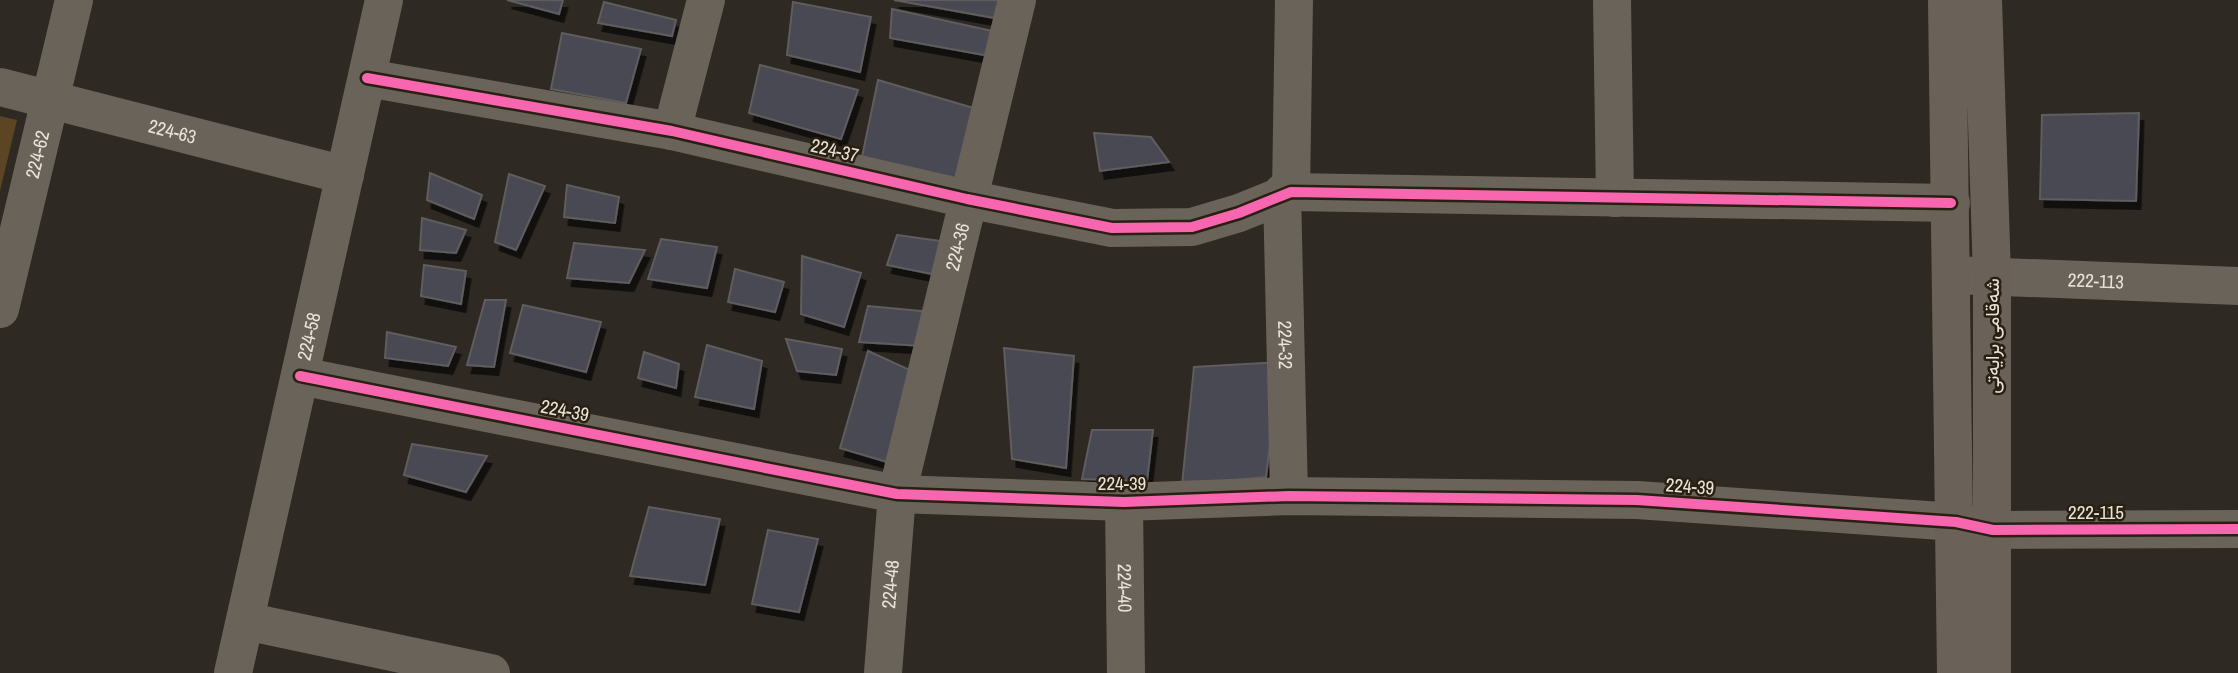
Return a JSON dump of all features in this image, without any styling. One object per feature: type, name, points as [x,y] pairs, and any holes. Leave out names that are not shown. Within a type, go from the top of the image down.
[{"type":"main road","name":"شەقامی برایەتی","points":[[1947,0],[1956,673]]},
{"type":"main road","name":"شەقامی برایەتی","points":[[1983,0],[1992,276],[1992,673]]},
{"type":"street","name":"224-62","points":[[0,309],[74,0]]},
{"type":"street","name":"224-58","points":[[233,673],[384,0]]},
{"type":"street","points":[[672,131],[706,0]]},
{"type":"street","name":"224-36","points":[[897,494],[1017,0]]},
{"type":"street","name":"224-32","points":[[1289,496],[1287,192],[1294,0]]},
{"type":"street","points":[[1612,0],[1615,198]]},
{"type":"street","name":"224-37","points":[[367,78],[672,131],[968,199],[1112,228],[1192,227],[1239,214],[1287,192]]},
{"type":"street","name":"224-63","points":[[0,87],[345,175]]},
{"type":"street","points":[[1287,192],[1951,203]]},
{"type":"street","name":"222-113","points":[[1952,275],[2238,286]]},
{"type":"street","name":"224-39","points":[[300,376],[897,494],[1124,502],[1289,496],[1637,500],[1956,522]]},
{"type":"street","name":"224-48","points":[[883,673],[897,494]]},
{"type":"street","name":"224-40","points":[[1124,502],[1126,673]]},
{"type":"street","name":"222-115","points":[[1956,522],[1993,530],[2238,529]]},
{"type":"street","points":[[245,621],[491,673]]},
{"type":"shaded area","points":[[0,116],[17,120],[0,191]]},
{"type":"building","points":[[507,0],[563,0],[559,14]]},
{"type":"building","points":[[894,0],[1004,0],[1000,19]]},
{"type":"building","points":[[604,2],[676,20],[672,36],[598,23]]},
{"type":"building","points":[[793,2],[871,17],[860,72],[787,55]]},
{"type":"building","points":[[892,9],[997,32],[995,57],[890,38]]},
{"type":"building","points":[[562,33],[641,49],[626,103],[551,89]]},
{"type":"building","points":[[760,65],[858,90],[841,139],[749,113]]},
{"type":"building","points":[[878,80],[987,112],[960,180],[862,157]]},
{"type":"building","points":[[2139,113],[2136,201],[2040,199],[2042,115]]},
{"type":"building","points":[[1094,133],[1151,137],[1169,162],[1100,171]]},
{"type":"building","points":[[430,173],[482,195],[474,219],[427,200]]},
{"type":"building","points":[[509,174],[545,186],[516,250],[495,242]]},
{"type":"building","points":[[567,185],[619,197],[615,223],[564,217]]},
{"type":"building","points":[[422,218],[466,230],[456,253],[420,250]]},
{"type":"building","points":[[897,235],[948,242],[937,275],[887,265]]},
{"type":"building","points":[[661,239],[717,247],[707,288],[648,279]]},
{"type":"building","points":[[574,243],[645,250],[629,283],[567,278]]},
{"type":"building","points":[[802,256],[861,273],[844,327],[801,314]]},
{"type":"building","points":[[424,265],[466,271],[461,304],[421,296]]},
{"type":"building","points":[[735,269],[784,282],[775,312],[728,302]]},
{"type":"building","points":[[485,300],[506,300],[494,367],[467,365]]},
{"type":"building","points":[[523,305],[601,322],[586,372],[510,353]]},
{"type":"building","points":[[868,306],[931,312],[923,346],[859,342]]},
{"type":"building","points":[[387,332],[456,347],[448,366],[385,358]]},
{"type":"building","points":[[786,339],[842,349],[836,375],[797,371]]},
{"type":"building","points":[[707,345],[762,361],[754,409],[695,397]]},
{"type":"building","points":[[1004,348],[1074,356],[1066,468],[1012,459]]},
{"type":"building","points":[[868,351],[912,371],[887,462],[840,448]]},
{"type":"building","points":[[644,352],[679,364],[676,388],[638,378]]},
{"type":"building","points":[[1280,362],[1266,477],[1182,485],[1194,367]]},
{"type":"building","points":[[1092,430],[1153,430],[1147,481],[1082,479]]},
{"type":"building","points":[[412,444],[487,456],[466,492],[404,475]]},
{"type":"building","points":[[649,507],[720,519],[705,585],[630,576]]},
{"type":"building","points":[[768,530],[818,539],[799,612],[752,604]]},
{"type":"cycle path","points":[[367,78],[672,131],[967,199],[1112,228],[1192,227],[1239,213],[1291,192],[1951,203]]},
{"type":"cycle path","points":[[300,376],[897,494],[1124,502],[1289,496],[1637,500],[1956,522],[1993,530],[2238,529]]}]
